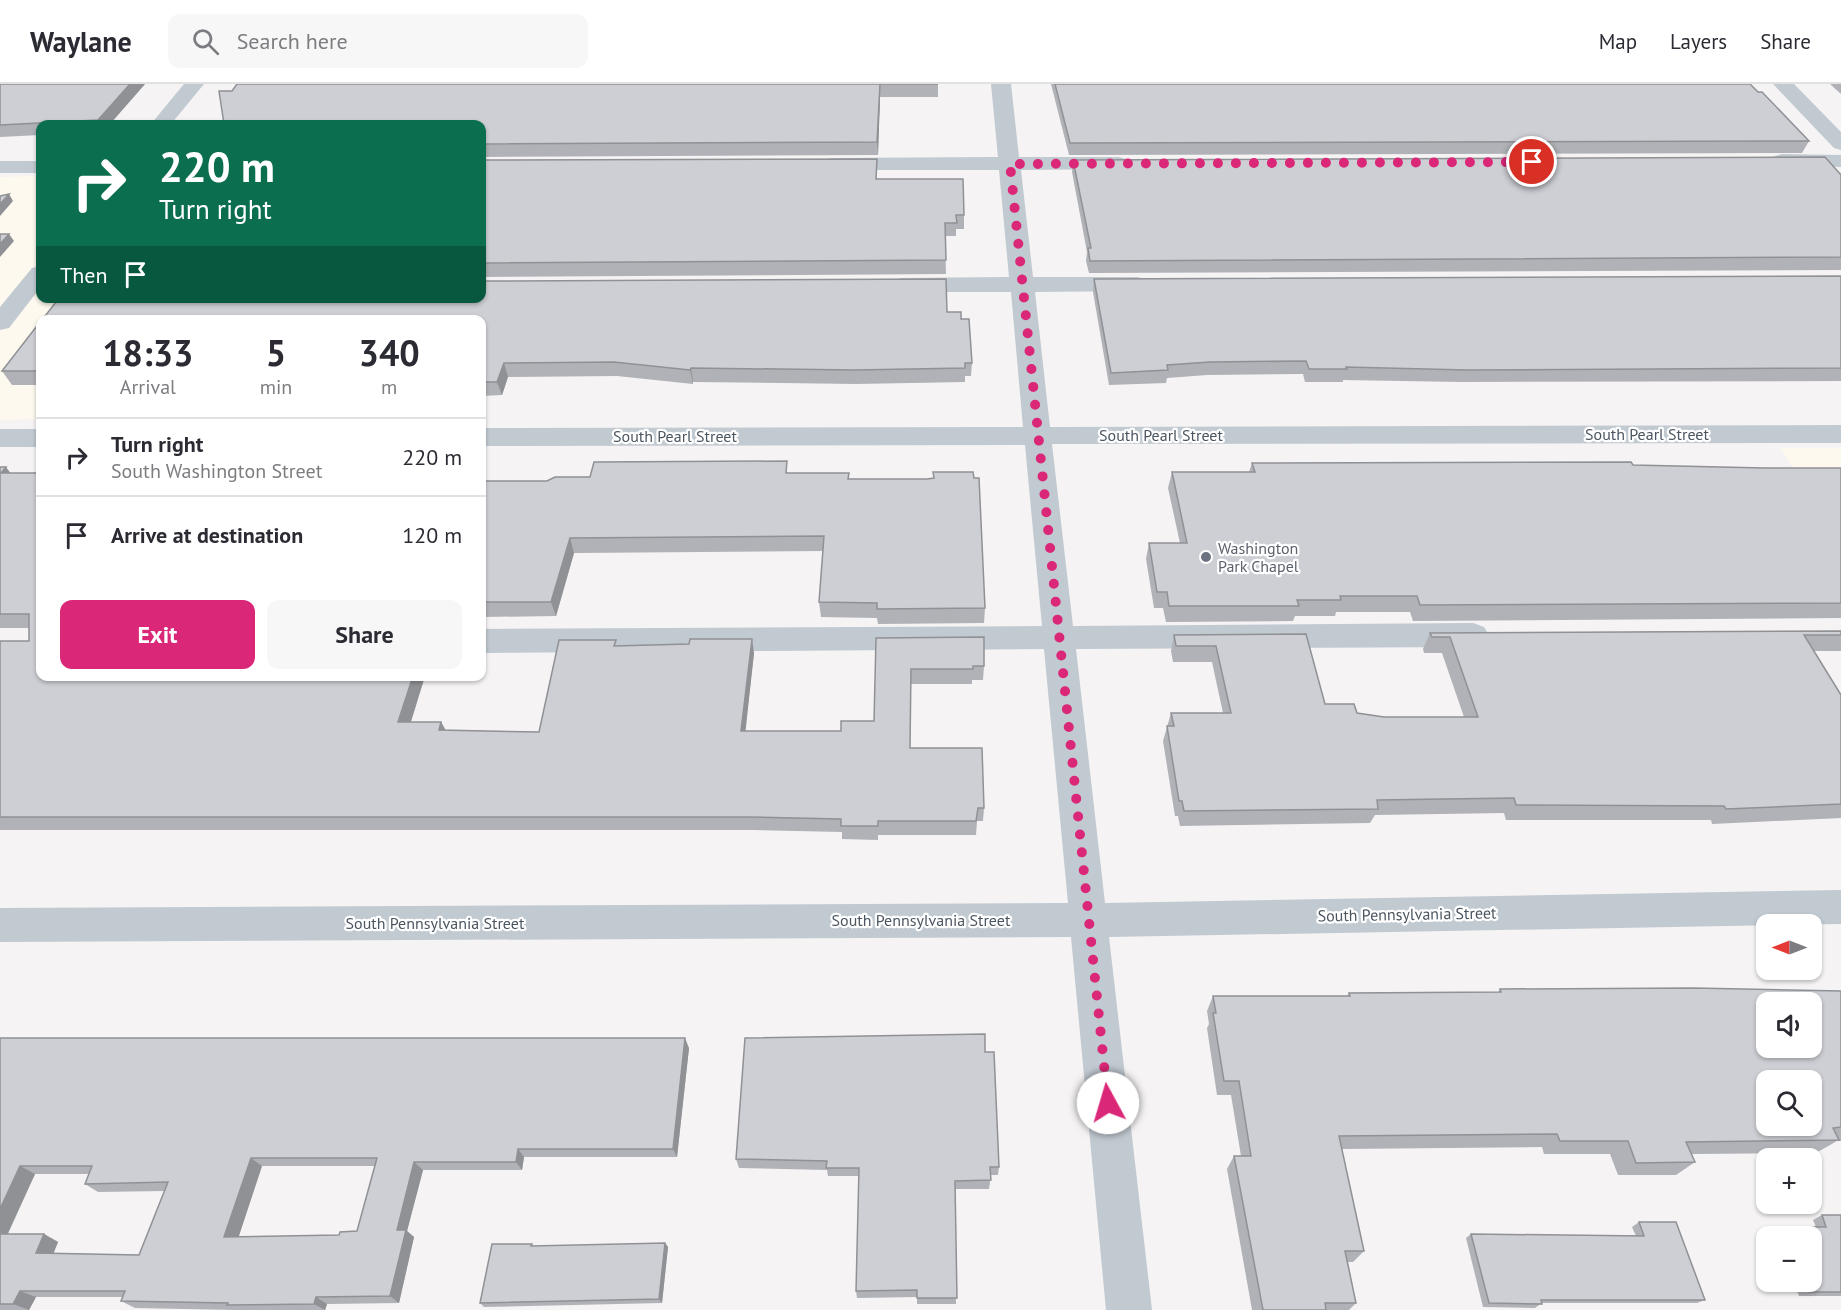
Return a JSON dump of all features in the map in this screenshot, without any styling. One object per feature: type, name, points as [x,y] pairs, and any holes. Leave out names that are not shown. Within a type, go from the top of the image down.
[{"type":"street","points":[[164,120],[194,84]]},
{"type":"street","points":[[1001,84],[1129,1310]]},
{"type":"street","points":[[1783,84],[1841,144]]},
{"type":"street","points":[[1757,160],[1841,161]]},
{"type":"street","points":[[810,164],[1141,163]]},
{"type":"street","points":[[0,167],[36,167]]},
{"type":"street","points":[[0,287],[36,282]]},
{"type":"street","points":[[0,323],[36,283]]},
{"type":"street","points":[[881,285],[1154,284]]},
{"type":"street","name":"South Pearl Street","points":[[486,437],[1841,434]]},
{"type":"street","points":[[0,438],[36,438]]},
{"type":"street","points":[[486,641],[1498,635]]},
{"type":"street","name":"South Pennsylvania Street","points":[[0,925],[1088,920],[1841,907]]},
{"type":"shaded area","points":[[36,176],[36,251],[34,254],[36,254],[36,303],[144,303],[135,315],[36,315],[36,419],[0,420],[0,177]]},
{"type":"shaded area","points":[[1780,448],[1841,448],[1841,542]]},
{"type":"building","points":[[0,84],[130,84],[98,120],[36,120],[36,123],[0,125]]},
{"type":"building","points":[[237,84],[880,84],[877,142],[486,144],[486,120],[223,120],[219,91],[232,91]]},
{"type":"building","points":[[1055,84],[1750,84],[1758,92],[1762,92],[1809,141],[1070,143]]},
{"type":"building","points":[[1825,157],[1841,175],[1841,257],[1090,261],[1088,248],[1091,248],[1073,160]]},
{"type":"building","points":[[877,159],[876,179],[963,179],[964,215],[956,215],[957,223],[945,223],[946,260],[486,263],[486,160]]},
{"type":"building","points":[[9,194],[0,204],[0,196]]},
{"type":"building","points":[[0,234],[9,234],[0,244]]},
{"type":"building","points":[[1841,276],[1841,368],[1467,370],[1346,367],[1347,369],[1309,369],[1306,361],[1210,362],[1167,365],[1168,370],[1111,373],[1094,279]]},
{"type":"building","points":[[946,279],[947,312],[961,312],[961,319],[969,319],[972,363],[965,363],[965,368],[855,370],[691,368],[690,370],[614,362],[504,363],[497,382],[486,382],[486,315],[46,315],[55,303],[486,303],[486,281]]},
{"type":"building","points":[[36,327],[36,371],[2,371]]},
{"type":"building","points":[[787,461],[786,473],[849,473],[848,479],[927,479],[934,478],[933,472],[973,472],[974,478],[979,478],[985,608],[877,609],[877,603],[819,602],[824,536],[570,538],[551,602],[486,602],[486,481],[547,481],[555,477],[590,477],[594,462]]},
{"type":"building","points":[[1631,462],[1633,465],[1841,468],[1841,603],[1420,605],[1417,596],[1340,596],[1341,600],[1297,600],[1299,606],[1169,606],[1167,592],[1157,592],[1149,543],[1187,543],[1172,472],[1255,472],[1252,463]]},
{"type":"building","points":[[0,467],[6,467],[1,473],[36,473],[36,681],[411,681],[398,722],[441,722],[439,730],[539,732],[559,640],[616,640],[614,646],[689,644],[690,639],[752,639],[741,731],[841,731],[841,721],[874,721],[876,638],[984,637],[984,666],[973,666],[973,669],[911,669],[910,748],[982,748],[984,808],[978,808],[976,821],[878,821],[878,826],[841,826],[841,819],[751,817],[0,817],[0,641],[29,641],[29,614],[0,614]]},
{"type":"building","points":[[1841,631],[1841,635],[1804,635],[1841,695],[1841,804],[1726,809],[1724,806],[1516,805],[1514,798],[1377,800],[1378,809],[1184,811],[1182,801],[1179,801],[1167,726],[1174,726],[1171,713],[1231,713],[1216,646],[1176,646],[1174,635],[1306,634],[1325,704],[1354,704],[1357,713],[1384,717],[1478,717],[1450,637],[1432,637],[1430,633]]},
{"type":"building","points":[[1693,988],[1841,991],[1841,1127],[1833,1128],[1839,1140],[1686,1142],[1695,1162],[1636,1163],[1628,1141],[1560,1141],[1557,1134],[1339,1136],[1364,1251],[1345,1251],[1356,1303],[1325,1303],[1326,1310],[1263,1310],[1234,1156],[1251,1156],[1239,1081],[1224,1081],[1213,1013],[1216,1013],[1213,996],[1350,996],[1349,993],[1501,992],[1500,989]]},
{"type":"building","points":[[985,1034],[985,1052],[994,1052],[999,1167],[990,1167],[991,1180],[955,1181],[957,1298],[917,1298],[917,1290],[856,1291],[859,1168],[826,1168],[827,1161],[736,1159],[745,1038]]},
{"type":"building","points":[[0,1038],[685,1038],[673,1149],[518,1149],[516,1162],[414,1162],[397,1230],[406,1230],[390,1296],[316,1297],[314,1304],[227,1305],[228,1303],[121,1301],[125,1291],[20,1291],[13,1304],[0,1304],[0,1234],[44,1234],[36,1253],[139,1255],[168,1182],[85,1184],[92,1166],[20,1166],[0,1209]],"holes":[[[251,1158],[377,1158],[357,1231],[340,1232],[339,1235],[224,1237]]]},
{"type":"building","points":[[1822,1215],[1841,1215],[1841,1292],[1822,1292],[1822,1227],[1826,1227]]},
{"type":"building","points":[[1639,1222],[1676,1222],[1705,1300],[1541,1300],[1542,1304],[1489,1303],[1471,1234],[1644,1236]]},
{"type":"building","points":[[665,1243],[659,1299],[480,1303],[492,1244],[532,1244],[531,1246]]},
{"type":"place","name":"Washington Park Chapel","points":[[1206,557]]},
{"type":"route","points":[[1108,1103],[1010,164],[1532,162]]}]
